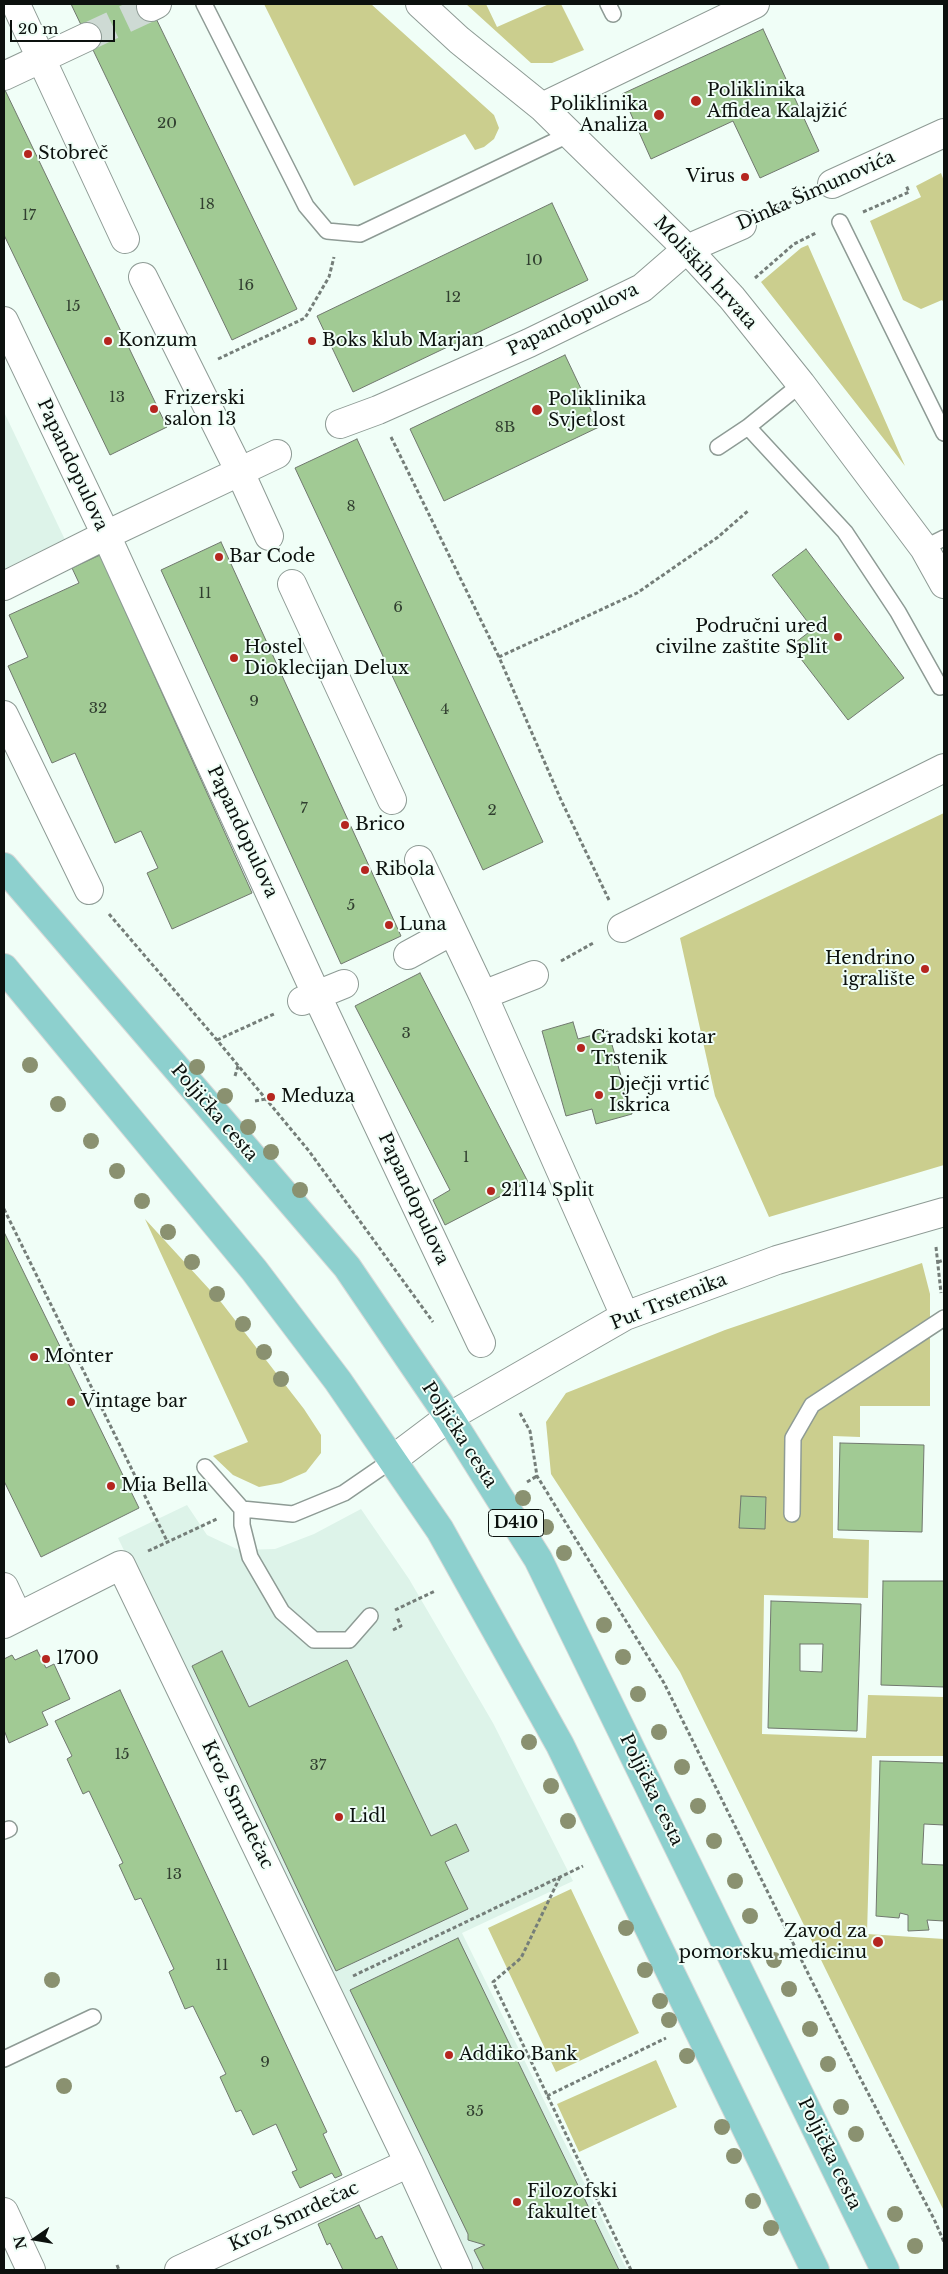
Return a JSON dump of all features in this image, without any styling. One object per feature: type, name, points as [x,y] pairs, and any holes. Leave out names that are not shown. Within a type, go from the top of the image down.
[{"type":"main road","name":"Poljička cesta","points":[[4,867],[347,1267],[449,1417],[538,1559],[885,2270]]},
{"type":"main road","points":[[4,968],[254,1270],[338,1381],[440,1530],[560,1745],[815,2270]]},
{"type":"street","name":"Moliških hrvata","points":[[420,4],[459,40],[542,107],[687,249],[732,298],[934,543],[944,584]]},
{"type":"street","points":[[542,107],[755,4]]},
{"type":"street","points":[[18,9],[125,239]]},
{"type":"street","points":[[4,76],[87,37]]},
{"type":"street","name":"Dinka Šimunovića","points":[[832,184],[944,133]]},
{"type":"street","name":"Dinka Šimunovića","points":[[687,249],[742,225]]},
{"type":"street","name":"Papandopulova","points":[[340,424],[378,410],[529,343],[642,288],[687,249]]},
{"type":"street","points":[[143,277],[239,470],[269,536]]},
{"type":"street","name":"Papandopulova","points":[[4,321],[106,535],[310,999],[481,1343]]},
{"type":"street","points":[[4,586],[239,470],[277,454]]},
{"type":"street","points":[[292,584],[392,800]]},
{"type":"street","points":[[4,714],[89,890]]},
{"type":"street","points":[[622,928],[944,768]]},
{"type":"street","points":[[419,860],[483,995],[625,1316]]},
{"type":"street","points":[[408,955],[452,930]]},
{"type":"street","points":[[483,995],[534,975]]},
{"type":"street","points":[[310,999],[344,984]]},
{"type":"street","name":"Put Trstenika","points":[[392,1460],[449,1417],[625,1316],[777,1260],[938,1213]]},
{"type":"street","points":[[4,1587],[11,1620],[121,1565]]},
{"type":"street","name":"Kroz Smrdečac","points":[[121,1565],[326,1989],[458,2270]]},
{"type":"street","name":"Kroz Smrdečac","points":[[179,2270],[409,2163]]},
{"type":"street","points":[[4,2212],[31,2270]]},
{"type":"lane","points":[[204,4],[306,206],[327,231],[360,234],[570,134]]},
{"type":"lane","points":[[840,222],[944,434]]},
{"type":"lane","points":[[718,447],[748,427],[801,384]]},
{"type":"lane","points":[[748,427],[845,532],[898,612],[940,687]]},
{"type":"lane","points":[[792,1514],[793,1438],[812,1406],[944,1318]]},
{"type":"lane","points":[[242,1509],[293,1514],[344,1493],[392,1460]]},
{"type":"lane","points":[[205,1468],[242,1509],[242,1525],[250,1557],[282,1612],[314,1640],[349,1640],[370,1616]]},
{"type":"lane","points":[[4,2059],[92,2017]]},
{"type":"path","name":"Dinka Šimunovića","points":[[742,225],[832,184]]},
{"type":"path","points":[[190,372],[305,318],[329,277],[342,232]]},
{"type":"path","points":[[732,298],[794,244]]},
{"type":"path","points":[[378,410],[499,657],[562,800],[622,928],[534,975]]},
{"type":"path","points":[[499,657],[637,593],[718,537],[749,510]]},
{"type":"path","points":[[89,890],[309,1151],[433,1322],[461,1342],[481,1343]]},
{"type":"path","points":[[217,1040],[310,999]]},
{"type":"path","points":[[235,1076],[238,1065]]},
{"type":"path","points":[[255,1100],[266,1099]]},
{"type":"path","points":[[4,1209],[168,1541]]},
{"type":"path","points":[[938,1213],[938,1262],[942,1298]]},
{"type":"path","points":[[938,1262],[944,1260]]},
{"type":"path","points":[[517,1408],[530,1431],[537,1476],[664,1683],[856,2070],[930,2210],[944,2242]]},
{"type":"path","points":[[121,1565],[188,1531]]},
{"type":"path","points":[[393,1611],[435,1592]]},
{"type":"path","points":[[326,1989],[583,1866]]},
{"type":"path","points":[[560,1877],[521,1958],[493,1982],[631,2270]]},
{"type":"path","points":[[547,2096],[666,2038]]},
{"type":"path","points":[[117,2265],[119,2270]]},
{"type":"shaded area","points":[[4,412],[67,544],[4,578]]},
{"type":"shaded area","points":[[187,1505],[207,1535],[239,1550],[275,1549],[314,1534],[361,1509],[409,1579],[493,1723],[573,1881],[462,1933],[627,2270],[465,2270],[336,1990],[118,1538]]},
{"type":"green space","points":[[264,4],[371,4],[494,115],[499,128],[494,139],[484,147],[475,150],[465,134],[354,186]]},
{"type":"green space","points":[[466,4],[486,4],[497,27],[549,4],[561,4],[584,50],[552,63],[531,63]]},
{"type":"green space","points":[[941,173],[944,181],[944,303],[942,300],[921,309],[903,300],[870,221],[921,197],[916,186]]},
{"type":"green space","points":[[808,245],[905,466],[761,282],[801,248]]},
{"type":"green space","points":[[944,813],[944,1165],[769,1217],[715,1096],[680,938]]},
{"type":"green space","points":[[145,1219],[221,1302],[304,1409],[321,1435],[321,1453],[306,1472],[281,1483],[259,1487],[233,1475],[213,1456],[248,1442]]},
{"type":"green space","name":"Zavod za pomorsku medicinu","points":[[922,1263],[930,1294],[930,1406],[860,1406],[860,1437],[833,1436],[833,1538],[869,1540],[868,1598],[764,1595],[762,1734],[866,1738],[868,1695],[944,1697],[944,1756],[872,1756],[867,1934],[944,1939],[944,2211],[680,1672],[551,1474],[546,1422],[566,1393],[725,1330]]},
{"type":"green space","points":[[571,1889],[639,2033],[556,2072],[488,1928]]},
{"type":"green space","points":[[656,2060],[677,2107],[579,2152],[557,2104]]},
{"type":"building","points":[[71,4],[149,4],[297,309],[232,340]]},
{"type":"building","points":[[763,29],[819,151],[760,178],[733,121],[651,159],[622,94]]},
{"type":"building","points":[[4,88],[167,427],[110,455],[4,235]]},
{"type":"building","points":[[552,203],[588,280],[353,392],[317,316]]},
{"type":"building","points":[[565,355],[599,427],[444,501],[410,429]]},
{"type":"building","points":[[357,439],[543,842],[483,870],[295,468]]},
{"type":"building","points":[[221,542],[401,936],[341,964],[161,570]]},
{"type":"building","name":"Područni ured civilne zaštite Split","points":[[806,549],[904,678],[848,720],[791,646],[813,629],[772,575]]},
{"type":"building","points":[[100,555],[252,893],[172,929],[147,873],[158,868],[141,831],[115,843],[75,753],[52,763],[8,666],[28,657],[9,615],[79,583],[72,568]]},
{"type":"building","points":[[420,973],[528,1182],[445,1225],[433,1200],[450,1190],[355,1006]]},
{"type":"building","points":[[573,1022],[578,1039],[608,1031],[632,1114],[596,1124],[592,1109],[566,1116],[542,1031]]},
{"type":"building","name":"Monter","points":[[4,1232],[139,1508],[41,1557],[4,1481]]},
{"type":"building","points":[[840,1443],[924,1445],[922,1532],[838,1530]]},
{"type":"building","points":[[741,1496],[766,1497],[765,1529],[739,1528]]},
{"type":"building","points":[[883,1581],[944,1581],[944,1687],[881,1685]]},
{"type":"building","points":[[771,1601],[861,1604],[857,1731],[768,1728]],"holes":[[[800,1644],[823,1644],[822,1672],[800,1671]]]},
{"type":"building","points":[[37,1650],[46,1668],[54,1664],[70,1699],[42,1712],[48,1725],[9,1743],[4,1730],[4,1659],[12,1655],[15,1660]]},
{"type":"building","points":[[222,1651],[249,1707],[347,1660],[431,1836],[456,1824],[469,1851],[445,1862],[468,1909],[336,1971],[192,1666]]},
{"type":"building","points":[[120,1690],[327,2132],[323,2134],[342,2175],[335,2178],[332,2173],[300,2188],[292,2172],[297,2170],[276,2124],[253,2135],[241,2110],[236,2112],[220,2077],[226,2074],[193,2006],[185,2009],[169,1972],[174,1969],[141,1898],[135,1900],[119,1865],[123,1863],[89,1791],[83,1794],[67,1759],[72,1756],[55,1721]]},
{"type":"building","points":[[880,1761],[944,1763],[944,1825],[924,1824],[922,1864],[944,1865],[944,1921],[927,1920],[929,1930],[908,1931],[908,1915],[900,1913],[899,1918],[876,1916]]},
{"type":"building","points":[[458,1938],[619,2270],[484,2270],[474,2250],[485,2245],[468,2240],[468,2234],[350,1990]]},
{"type":"building","points":[[359,2205],[376,2239],[382,2236],[398,2270],[343,2270],[330,2243],[327,2245],[318,2224]]},
{"type":"tunnel","points":[[87,37],[151,7]]},
{"type":"place","name":"Poliklinika Affidea Kalajžić","points":[[696,101]]},
{"type":"place","name":"Poliklinika Analiza","points":[[659,115]]},
{"type":"place","name":"Stobreč","points":[[28,154]]},
{"type":"place","name":"Virus","points":[[745,177]]},
{"type":"place","name":"Konzum","points":[[108,341]]},
{"type":"place","name":"Boks klub Marjan","points":[[312,341]]},
{"type":"place","name":"Frizerski salon 13","points":[[154,409]]},
{"type":"place","name":"Poliklinika Svjetlost","points":[[537,410]]},
{"type":"place","name":"Bar Code","points":[[219,557]]},
{"type":"place","name":"Područni ured civilne zaštite Split","points":[[838,637]]},
{"type":"place","name":"Hostel Dioklecijan Delux","points":[[234,658]]},
{"type":"place","name":"Brico","points":[[345,825]]},
{"type":"place","name":"Ribola","points":[[365,870]]},
{"type":"place","name":"Luna","points":[[389,925]]},
{"type":"place","name":"Hendrino igralište","points":[[925,969]]},
{"type":"place","name":"Gradski kotar Trstenik","points":[[581,1048]]},
{"type":"place","name":"Dječji vrtić Iskrica","points":[[599,1095]]},
{"type":"place","name":"Meduza","points":[[271,1097]]},
{"type":"place","name":"21114 Split","points":[[491,1191]]},
{"type":"place","name":"Monter","points":[[34,1357]]},
{"type":"place","name":"Vintage bar","points":[[71,1402]]},
{"type":"place","name":"Mia Bella","points":[[111,1486]]},
{"type":"place","name":"1700","points":[[46,1659]]},
{"type":"place","name":"Lidl","points":[[339,1817]]},
{"type":"place","name":"Zavod za pomorsku medicinu","points":[[878,1942]]},
{"type":"place","name":"Addiko Bank","points":[[449,2055]]},
{"type":"place","name":"Filozofski fakultet","points":[[517,2202]]}]
